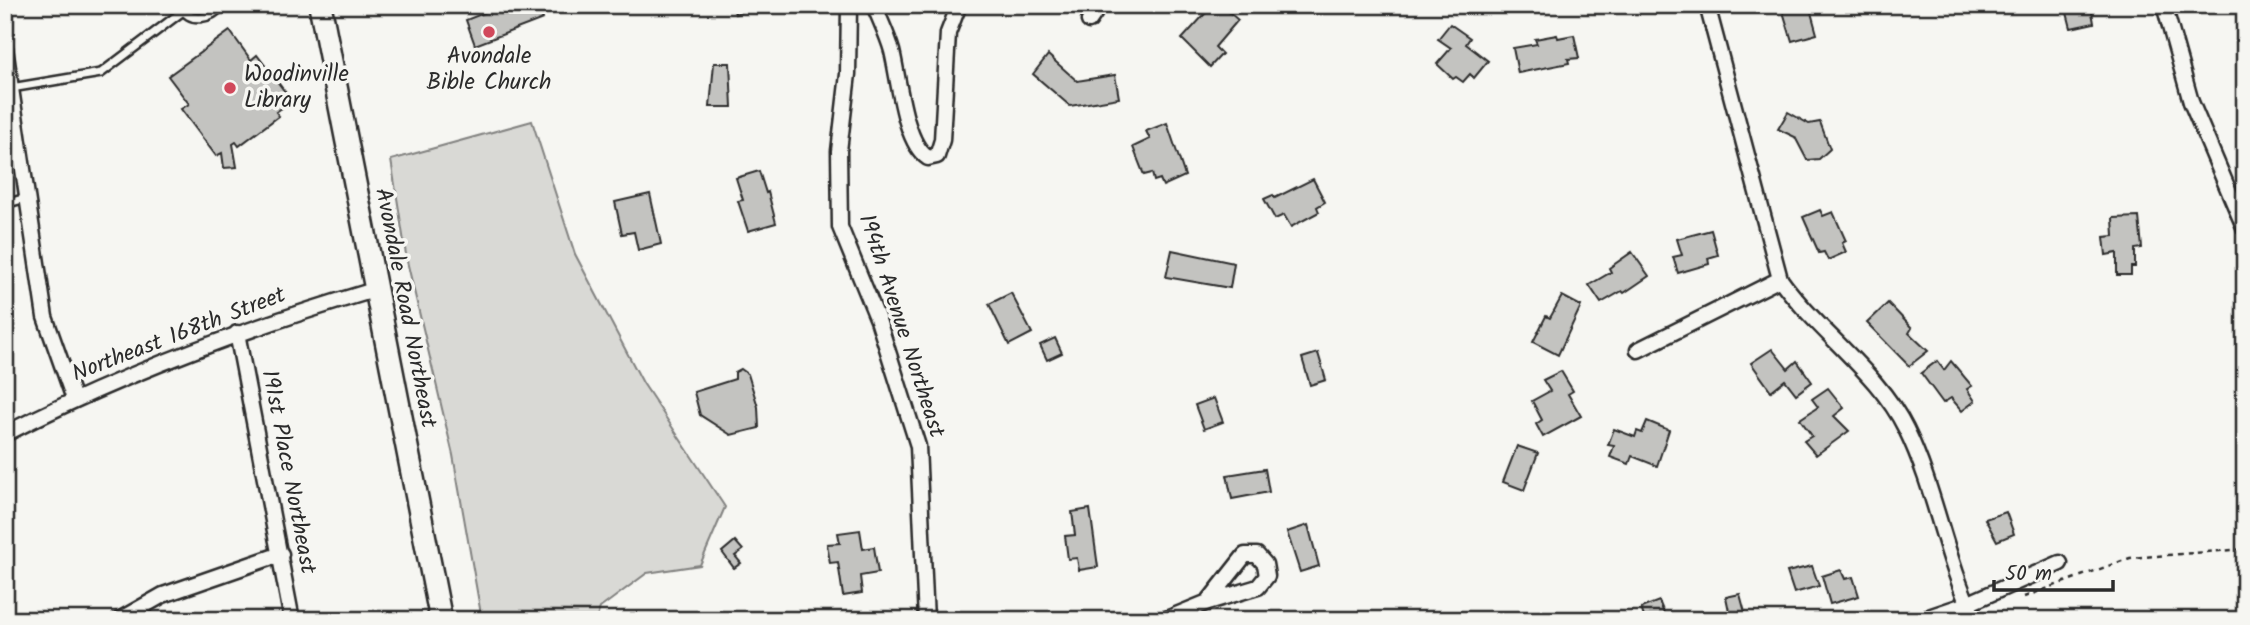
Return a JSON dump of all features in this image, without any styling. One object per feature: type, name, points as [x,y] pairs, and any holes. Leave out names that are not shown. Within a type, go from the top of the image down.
[{"type":"main road","name":"Avondale Road Northeast","points":[[320,5],[440,620]]},
{"type":"street","name":"194th Avenue Northeast","points":[[849,5],[848,74],[839,151],[840,227],[878,320],[918,446],[926,620]]},
{"type":"street","points":[[874,5],[891,48],[910,130],[919,152],[928,158],[937,156],[942,140],[948,33],[959,5]]},
{"type":"street","points":[[1089,21],[1100,5]]},
{"type":"street","points":[[1707,5],[1780,279],[1800,307],[1879,389],[1906,428],[1967,604],[1975,620]]},
{"type":"street","points":[[2164,5],[2191,102],[2245,229]]},
{"type":"street","points":[[5,48],[45,317],[74,399]]},
{"type":"street","points":[[1638,351],[1780,279]]},
{"type":"street","name":"Northeast 168th Street","points":[[5,434],[74,399],[237,333],[374,290]]},
{"type":"street","name":"191st Place Northeast","points":[[237,333],[292,620]]},
{"type":"street","points":[[119,620],[163,595],[281,554]]},
{"type":"street","points":[[1920,620],[1967,604],[2060,563]]},
{"type":"street","points":[[1164,620],[1208,602]]},
{"type":"lane","points":[[11,88],[101,73],[182,8],[202,18],[214,15],[222,5]]},
{"type":"lane","points":[[5,204],[26,198]]},
{"type":"path","points":[[2012,601],[2130,558],[2245,549]]},
{"type":"shaded area","points":[[532,121],[575,254],[643,383],[725,507],[700,565],[647,573],[600,608],[596,620],[482,620],[453,455],[407,261],[391,160]]},
{"type":"building","name":"Avondale Bible Church","points":[[504,5],[537,5],[543,19],[475,45],[466,20]]},
{"type":"building","points":[[724,5],[750,5],[751,9],[735,14],[733,7],[725,9]]},
{"type":"building","points":[[1213,5],[1221,5],[1238,20],[1215,47],[1222,54],[1210,67],[1182,39]]},
{"type":"building","points":[[1781,5],[1809,5],[1817,34],[1792,41]]},
{"type":"building","points":[[2065,5],[2095,5],[2091,6],[2094,23],[2071,28]]},
{"type":"building","points":[[1450,24],[1470,38],[1466,44],[1488,61],[1474,78],[1470,74],[1463,82],[1456,77],[1453,79],[1437,64],[1451,48],[1438,39]]},
{"type":"building","name":"Woodinville Library","points":[[230,31],[251,60],[257,55],[292,101],[276,112],[279,116],[239,146],[236,142],[233,144],[237,167],[224,168],[222,153],[216,156],[181,109],[189,104],[168,76]]},
{"type":"building","points":[[1557,35],[1558,38],[1574,35],[1579,58],[1568,59],[1569,63],[1518,73],[1513,48],[1537,44],[1535,39]]},
{"type":"building","points":[[1048,55],[1077,81],[1115,75],[1119,98],[1070,106],[1033,74]]},
{"type":"building","points":[[714,63],[730,63],[732,107],[710,107]]},
{"type":"building","points":[[1788,112],[1809,124],[1820,122],[1830,149],[1819,159],[1807,160],[1795,137],[1778,129]]},
{"type":"building","points":[[1167,123],[1185,176],[1163,186],[1160,179],[1154,181],[1152,173],[1144,175],[1133,147],[1150,139],[1146,131]]},
{"type":"building","points":[[759,171],[776,223],[748,231],[738,201],[743,200],[736,178]]},
{"type":"building","points":[[1313,179],[1325,202],[1317,207],[1319,212],[1291,227],[1284,215],[1275,219],[1264,199],[1273,195],[1275,198]]},
{"type":"building","points":[[650,194],[661,244],[638,250],[634,232],[622,234],[615,202]]},
{"type":"building","points":[[1820,210],[1823,216],[1833,212],[1846,241],[1842,243],[1846,252],[1828,260],[1824,252],[1819,253],[1803,217]]},
{"type":"building","points":[[2139,217],[2142,248],[2135,249],[2135,267],[2131,267],[2131,275],[2117,275],[2117,253],[2106,255],[2104,237],[2114,236],[2113,218]]},
{"type":"building","points":[[1711,230],[1718,255],[1708,258],[1709,264],[1678,273],[1673,257],[1682,255],[1677,239]]},
{"type":"building","points":[[1172,250],[1234,263],[1230,288],[1166,277]]},
{"type":"building","points":[[1632,252],[1649,276],[1624,293],[1622,291],[1601,303],[1589,285],[1611,272],[1609,268]]},
{"type":"building","points":[[1011,293],[1032,333],[1009,345],[989,304]]},
{"type":"building","points":[[1562,296],[1581,306],[1558,355],[1533,342],[1546,316],[1550,318]]},
{"type":"building","points":[[1888,303],[1912,328],[1909,333],[1928,351],[1909,366],[1867,323]]},
{"type":"building","points":[[1055,338],[1062,353],[1047,360],[1040,345]]},
{"type":"building","points":[[1772,349],[1788,369],[1797,361],[1812,382],[1796,394],[1785,380],[1771,391],[1751,363]]},
{"type":"building","points":[[1318,353],[1326,380],[1310,385],[1302,358]]},
{"type":"building","points":[[1937,361],[1944,370],[1951,361],[1972,386],[1967,389],[1975,401],[1962,411],[1951,398],[1943,403],[1921,373]]},
{"type":"building","points":[[741,369],[748,374],[758,407],[759,428],[731,435],[700,415],[694,392],[735,379],[735,372]]},
{"type":"building","points":[[1561,371],[1573,391],[1568,394],[1581,416],[1543,437],[1536,424],[1542,420],[1532,401],[1550,391],[1543,380]]},
{"type":"building","points":[[1828,388],[1844,408],[1834,416],[1849,431],[1816,455],[1804,441],[1812,436],[1800,419],[1818,407],[1812,399]]},
{"type":"building","points":[[1214,398],[1223,422],[1204,429],[1195,405]]},
{"type":"building","points":[[1647,421],[1669,430],[1657,466],[1632,456],[1629,464],[1610,457],[1614,446],[1608,445],[1614,429],[1635,437],[1637,431],[1642,433]]},
{"type":"building","points":[[1517,446],[1538,453],[1524,490],[1503,482]]},
{"type":"building","points":[[1265,469],[1269,492],[1232,499],[1227,475]]},
{"type":"building","points":[[1090,509],[1098,567],[1079,570],[1077,558],[1068,559],[1065,536],[1075,535],[1072,512]]},
{"type":"building","points":[[2006,512],[2014,534],[1997,541],[1985,519]]},
{"type":"building","points":[[1308,525],[1319,566],[1300,572],[1287,532]]},
{"type":"building","points":[[860,530],[863,549],[874,547],[878,573],[860,576],[862,593],[843,596],[838,562],[830,563],[827,544],[840,543],[838,533]]},
{"type":"building","points":[[735,541],[743,550],[735,556],[741,563],[734,568],[722,552]]},
{"type":"building","points":[[1812,566],[1819,586],[1794,593],[1787,572]]},
{"type":"building","points":[[1841,570],[1845,579],[1853,577],[1859,596],[1830,604],[1822,576]]},
{"type":"building","points":[[1740,594],[1747,620],[1711,620],[1710,615],[1729,611],[1726,597]]},
{"type":"building","points":[[1659,601],[1666,618],[1645,620],[1641,608]]},
{"type":"place","name":"Avondale Bible Church","points":[[489,32]]},
{"type":"place","name":"Woodinville Library","points":[[230,88]]}]
